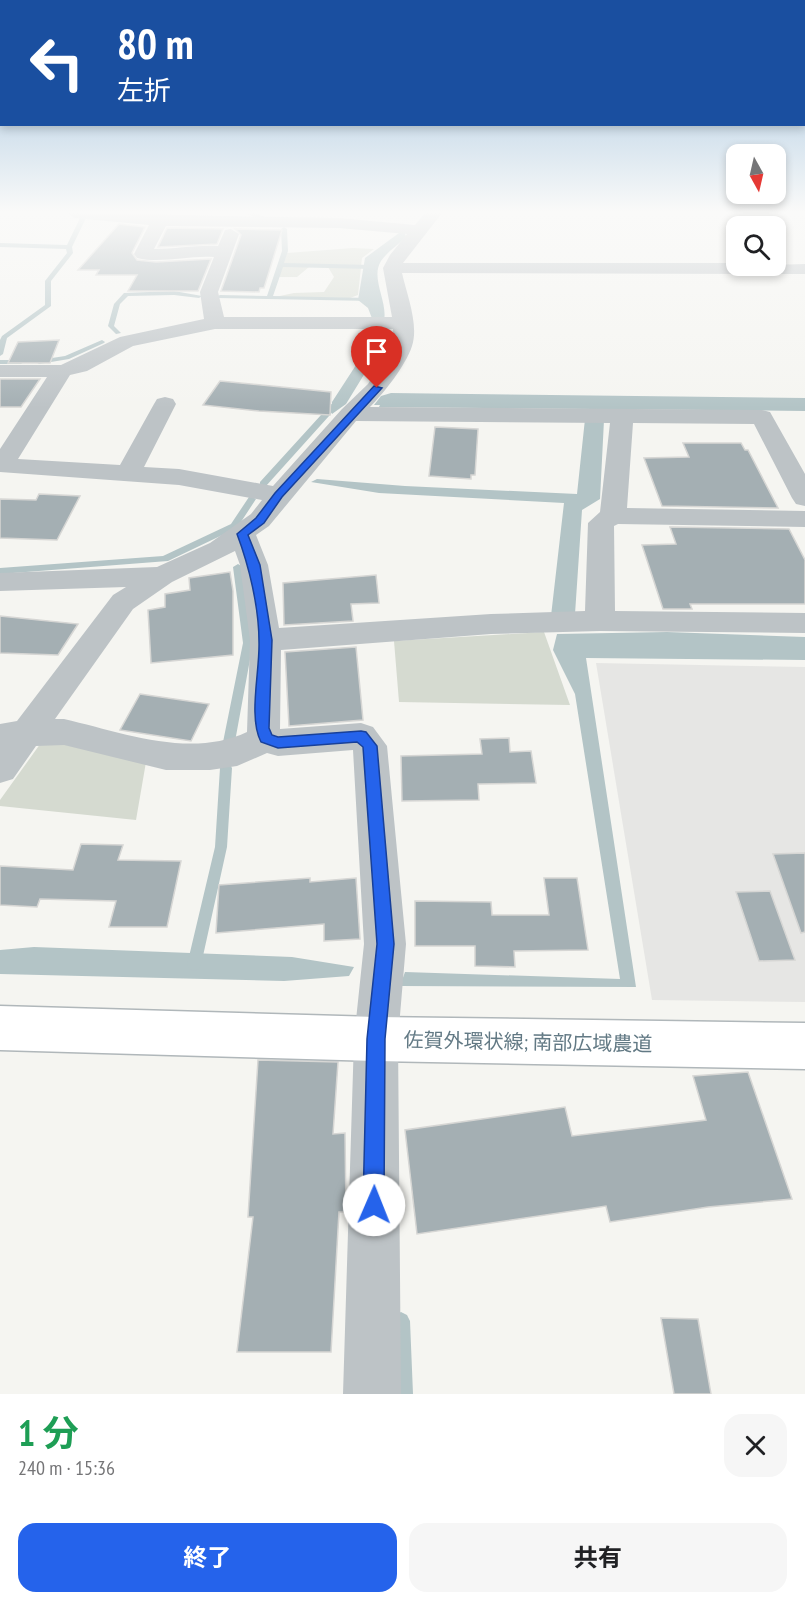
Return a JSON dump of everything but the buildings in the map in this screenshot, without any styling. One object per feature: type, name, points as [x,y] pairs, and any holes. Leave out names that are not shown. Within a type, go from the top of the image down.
[{"type":"main road","name":"佐賀外環状線; 南部広域農道","points":[[0,1028],[376,1039],[805,1046]]},
{"type":"street","points":[[215,278],[209,292],[215,323]]},
{"type":"street","points":[[0,769],[13,734],[123,602],[162,576],[220,549],[260,520],[350,414],[377,388],[402,346],[386,323],[391,278]]},
{"type":"street","points":[[0,371],[62,371],[79,366],[127,341],[215,323],[386,323]]},
{"type":"street","points":[[62,371],[2,465],[179,477],[279,495]]},
{"type":"street","points":[[127,475],[165,404]]},
{"type":"street","points":[[350,414],[762,417],[805,498]]},
{"type":"street","points":[[614,516],[622,416]]},
{"type":"street","points":[[600,621],[601,523],[614,516],[805,519]]},
{"type":"street","points":[[242,534],[254,565],[266,640],[262,728],[266,738]]},
{"type":"street","points":[[0,582],[162,576]]},
{"type":"street","points":[[266,640],[491,624],[600,621],[805,623]]},
{"type":"street","points":[[13,734],[64,732],[166,756],[210,756],[237,752],[266,738],[278,742],[361,736],[370,746],[385,944],[376,1039],[372,1394]]},
{"type":"shaded area","points":[[333,278],[360,278],[358,295],[350,298],[275,297],[294,293],[324,292]]},
{"type":"shaded area","points":[[362,278],[378,278],[384,310],[382,327],[387,337],[346,404],[332,414],[332,402],[358,362],[373,321],[368,308],[358,300]]},
{"type":"shaded area","points":[[391,393],[805,398],[805,411],[379,407],[380,405],[374,405],[381,396]]},
{"type":"shaded area","points":[[585,419],[604,420],[600,499],[582,510],[575,614],[551,616],[564,503],[379,493],[311,482],[317,479],[405,486],[577,494]]},
{"type":"shaded area","points":[[544,632],[570,705],[399,702],[394,641]]},
{"type":"shaded area","points":[[667,632],[805,637],[805,660],[586,658],[636,987],[400,986],[405,972],[620,979],[575,694],[553,650],[557,634]]},
{"type":"shaded area","points":[[596,663],[805,667],[805,1002],[652,1000]]},
{"type":"shaded area","points":[[43,740],[146,762],[136,820],[0,806],[0,800]]},
{"type":"shaded area","points":[[34,947],[292,957],[354,967],[349,976],[284,981],[0,974],[0,950]]},
{"type":"waterway","points":[[0,354],[4,337],[48,306],[48,281],[50,278]]},
{"type":"waterway","points":[[270,297],[276,278]]},
{"type":"waterway","points":[[118,333],[111,326],[117,304],[126,294],[174,293],[199,296]]},
{"type":"waterway","points":[[220,297],[370,300]]},
{"type":"waterway","points":[[39,362],[67,358],[102,342]]},
{"type":"waterway","points":[[0,362],[21,362]]},
{"type":"waterway","points":[[263,484],[334,406]]},
{"type":"waterway","points":[[0,571],[165,559],[234,526],[252,499]]},
{"type":"waterway","points":[[228,747],[248,643],[238,567]]},
{"type":"waterway","points":[[194,965],[221,847],[226,768]]},
{"type":"waterway","points":[[401,1321],[404,1394]]},
{"type":"route","points":[[374,1205],[376,1039],[385,944],[370,746],[361,736],[278,742],[266,738],[262,728],[266,640],[254,565],[242,534],[260,520],[350,414],[377,388]]}]
